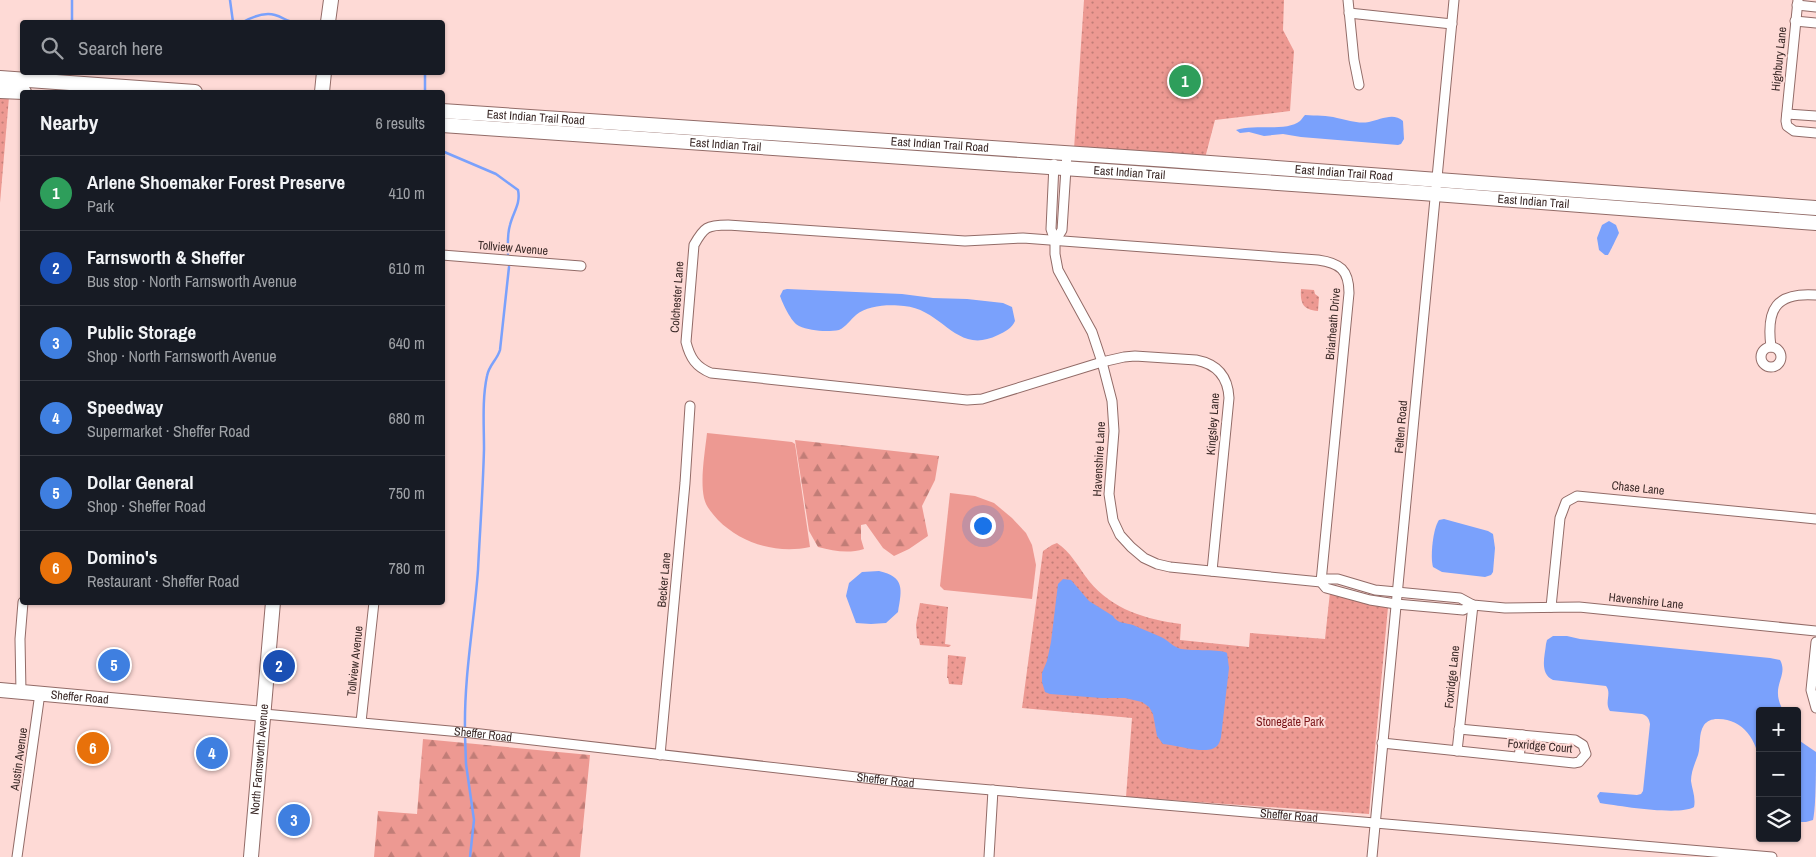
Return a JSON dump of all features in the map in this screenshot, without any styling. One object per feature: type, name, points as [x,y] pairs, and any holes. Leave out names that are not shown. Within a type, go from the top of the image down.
[{"type":"main road","points":[[328,20],[330,0]]},
{"type":"main road","points":[[322,90],[324,75]]},
{"type":"main road","points":[[0,78],[167,90]]},
{"type":"main road","points":[[0,91],[20,92]]},
{"type":"main road","name":"East Indian Trail Road","points":[[445,111],[1437,180]]},
{"type":"main road","name":"East Indian Trail","points":[[445,125],[1436,194],[1816,223]]},
{"type":"main road","points":[[740,146],[742,131]]},
{"type":"main road","name":"East Indian Trail","points":[[1437,180],[1816,208]]},
{"type":"main road","name":"North Farnsworth Avenue","points":[[251,857],[273,605]]},
{"type":"main road","name":"Sheffer Road","points":[[0,690],[264,714]]},
{"type":"street","points":[[1348,0],[1354,60],[1359,85]]},
{"type":"street","name":"Felten Road","points":[[1372,857],[1454,0]]},
{"type":"street","points":[[1797,2],[1816,7]]},
{"type":"street","name":"Highbury Lane","points":[[1786,117],[1797,2]]},
{"type":"street","points":[[1349,13],[1452,24]]},
{"type":"street","points":[[1796,21],[1816,23]]},
{"type":"street","points":[[1816,116],[1786,117],[1788,126],[1794,131],[1816,133]]},
{"type":"street","name":"Havenshire Lane","points":[[1061,153],[1051,229],[1056,241],[1056,261],[1060,276],[1088,323],[1110,391],[1114,417],[1109,494],[1110,506],[1116,527],[1131,547],[1144,558],[1170,567],[1321,582],[1326,579],[1338,579],[1367,588],[1460,598],[1473,606]]},
{"type":"street","name":"Colchester Lane","points":[[1056,241],[1022,238],[965,241],[728,225],[715,225],[705,228],[694,245],[686,342],[689,355],[701,369],[711,374],[968,400],[982,399],[1102,362]]},
{"type":"street","name":"Briarheath Drive","points":[[1056,241],[1318,260],[1330,262],[1343,270],[1349,284],[1349,293],[1321,582]]},
{"type":"street","name":"Tollview Avenue","points":[[445,255],[581,266]]},
{"type":"street","points":[[1770,347],[1769,322],[1778,302],[1790,296],[1816,296]]},
{"type":"street","name":"Kingsley Lane","points":[[1102,362],[1135,356],[1196,360],[1215,366],[1221,372],[1229,398],[1212,571]]},
{"type":"street","name":"Becker Lane","points":[[660,755],[685,483],[690,406]]},
{"type":"street","name":"Chase Lane","points":[[1551,608],[1560,518],[1566,502],[1577,496],[1816,519]]},
{"type":"street","name":"Havenshire Lane","points":[[1321,582],[1326,588],[1370,600],[1396,604],[1463,610],[1473,606],[1505,608],[1579,607],[1816,630]]},
{"type":"street","points":[[21,692],[20,639],[23,605]]},
{"type":"street","name":"Tollview Avenue","points":[[361,722],[374,605]]},
{"type":"street","name":"Foxridge Lane","points":[[1457,751],[1473,606]]},
{"type":"street","points":[[1816,642],[1812,690],[1816,708]]},
{"type":"street","name":"Austin Avenue","points":[[17,857],[40,694]]},
{"type":"street","name":"Sheffer Road","points":[[264,714],[472,733],[909,783],[1375,823],[1680,852],[1772,857]]},
{"type":"street","name":"Foxridge Court","points":[[1382,744],[1574,763],[1579,762],[1586,754],[1583,745],[1579,742],[1459,729]]},
{"type":"street","points":[[1519,757],[1522,735]]},
{"type":"street","points":[[989,857],[994,790]]},
{"type":"green space","points":[[1084,0],[1284,0],[1283,30],[1294,51],[1290,111],[1215,120],[1205,158],[1074,149]]},
{"type":"green space","points":[[0,96],[9,97],[0,203]]},
{"type":"green space","points":[[756,139],[997,155],[942,155],[756,141]]},
{"type":"green space","points":[[1122,166],[1180,166],[1365,181],[1311,181]]},
{"type":"green space","points":[[1694,203],[1816,212],[1816,218],[1693,209]]},
{"type":"green space","points":[[1301,289],[1314,290],[1315,294],[1319,297],[1318,311],[1309,309],[1304,305],[1301,298]]},
{"type":"green space","points":[[707,433],[792,442],[795,444],[810,547],[785,549],[761,545],[738,535],[718,520],[706,504],[703,491],[703,466]]},
{"type":"green space","points":[[795,440],[939,456],[935,480],[922,506],[928,536],[909,549],[894,556],[883,548],[866,524],[861,525],[861,539],[864,549],[841,551],[818,547],[809,531]]},
{"type":"green space","points":[[950,493],[975,496],[994,503],[1026,533],[1032,545],[1036,565],[1032,599],[944,590],[940,586]]},
{"type":"green space","name":"Stonegate Park","points":[[1057,543],[1070,555],[1098,591],[1108,599],[1142,616],[1181,624],[1180,640],[1249,647],[1250,633],[1325,639],[1330,592],[1388,607],[1369,814],[1126,797],[1132,718],[1022,708],[1043,551]]},
{"type":"green space","points":[[920,603],[948,607],[945,644],[951,645],[949,647],[920,645],[917,638],[916,625]]},
{"type":"green space","points":[[948,655],[966,657],[962,685],[949,684],[947,678]]},
{"type":"green space","points":[[423,739],[590,755],[580,857],[374,857],[378,811],[417,814]]},
{"type":"water","points":[[1305,115],[1329,116],[1353,122],[1369,122],[1386,117],[1395,117],[1403,121],[1404,139],[1398,145],[1283,134],[1264,136],[1249,132],[1240,133],[1236,130],[1287,126],[1300,121]]},
{"type":"water","points":[[1609,221],[1616,225],[1619,233],[1608,255],[1605,255],[1599,250],[1597,238],[1602,225]]},
{"type":"water","points":[[783,290],[902,294],[1003,303],[1012,307],[1015,321],[1008,330],[998,335],[984,340],[971,340],[960,336],[918,309],[886,305],[866,309],[839,330],[813,330],[799,326],[790,317],[780,296]]},
{"type":"water","points":[[1444,519],[1493,534],[1495,548],[1493,572],[1491,575],[1485,577],[1442,572],[1433,567],[1432,550],[1435,529],[1439,520]]},
{"type":"water","points":[[879,571],[894,577],[900,585],[898,612],[886,623],[856,623],[846,596],[849,583],[862,572]]},
{"type":"water","points":[[1063,579],[1071,580],[1089,601],[1114,618],[1161,637],[1176,647],[1227,653],[1229,668],[1221,737],[1216,747],[1201,750],[1163,744],[1157,736],[1153,714],[1149,707],[1142,702],[1125,698],[1101,698],[1045,692],[1042,673],[1051,642],[1058,584]]},
{"type":"water","points":[[1553,636],[1567,636],[1580,639],[1780,660],[1782,673],[1778,694],[1781,707],[1756,707],[1756,747],[1747,732],[1734,722],[1717,719],[1711,720],[1704,725],[1691,778],[1695,800],[1694,807],[1676,811],[1600,803],[1597,796],[1600,792],[1637,795],[1643,791],[1650,724],[1647,717],[1642,714],[1610,711],[1608,708],[1608,689],[1606,686],[1553,680],[1549,677],[1544,669],[1547,640]]},
{"type":"water","points":[[1801,742],[1816,752],[1814,814],[1813,820],[1801,822]]},
{"type":"waterway","points":[[72,0],[72,20]]},
{"type":"waterway","points":[[230,0],[233,20]]},
{"type":"waterway","points":[[247,20],[267,14],[288,20]]},
{"type":"waterway","points":[[425,75],[425,90]]},
{"type":"waterway","points":[[445,152],[496,174],[518,190],[518,204],[508,232],[508,254]]},
{"type":"waterway","points":[[465,730],[468,670],[478,570],[484,464],[484,394],[488,372],[500,350],[509,267]]},
{"type":"waterway","points":[[465,735],[466,764],[474,820],[470,857]]},
{"type":"place","name":"Arlene Shoemaker Forest Preserve","points":[[1185,81]]},
{"type":"place","name":"Dollar General","points":[[114,665]]},
{"type":"place","name":"Farnsworth & Sheffer","points":[[279,666]]},
{"type":"place","name":"Domino's","points":[[93,748]]},
{"type":"place","name":"Speedway","points":[[212,753]]},
{"type":"place","name":"Public Storage","points":[[294,820]]}]
